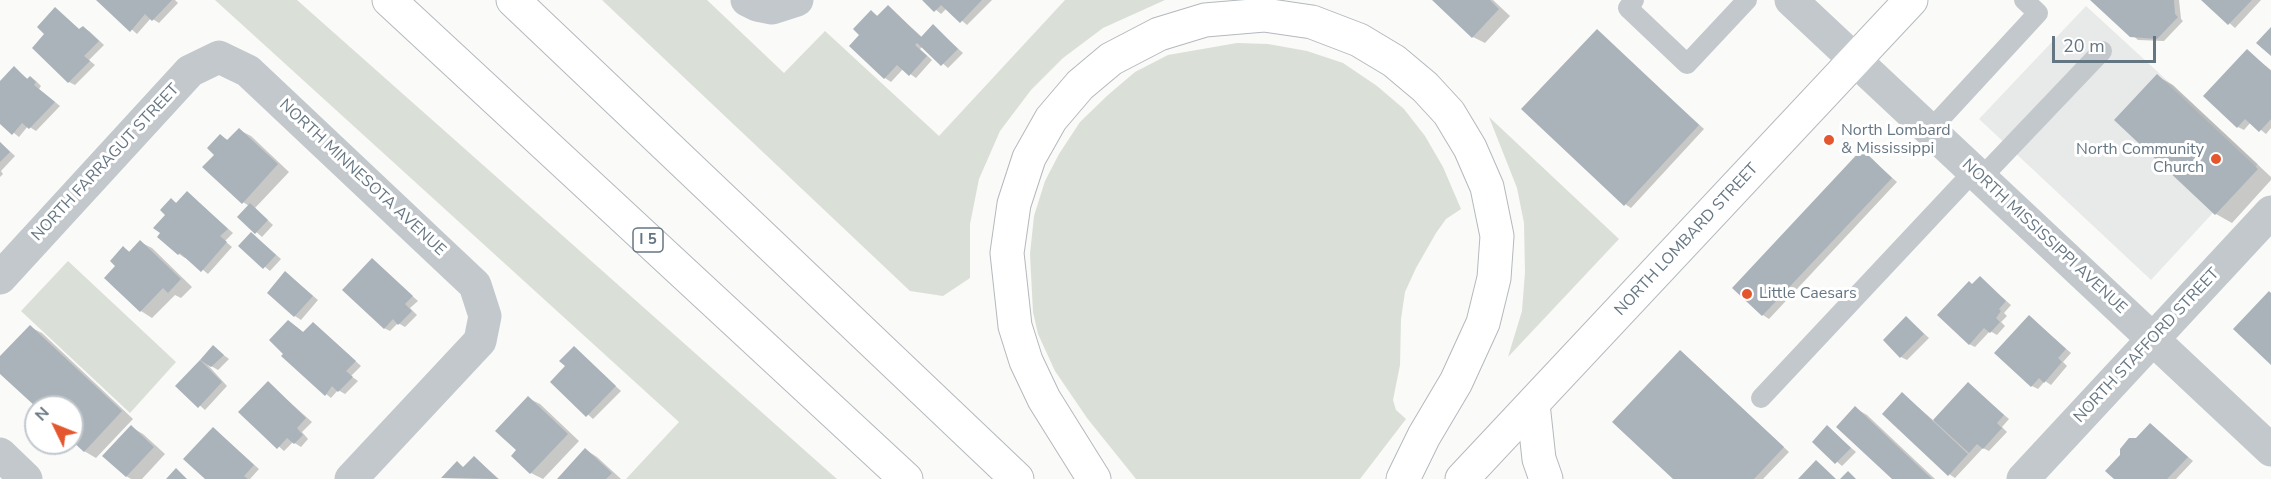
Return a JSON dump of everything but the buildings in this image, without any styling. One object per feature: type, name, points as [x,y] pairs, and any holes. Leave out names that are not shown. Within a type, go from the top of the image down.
[{"type":"main road","name":"I 5","points":[[389,0],[906,479]]},
{"type":"main road","points":[[513,0],[1017,479]]},
{"type":"main road","name":"NORTH LOMBARD STREET","points":[[1462,479],[1911,0]]},
{"type":"main road","points":[[1094,479],[1044,399],[1026,361],[1015,326],[1007,253],[1014,204],[1029,158],[1051,119],[1080,86],[1111,59],[1159,34],[1205,20],[1264,15],[1312,22],[1359,40],[1394,62],[1425,87],[1449,113],[1470,148],[1487,187],[1497,236],[1494,278],[1484,323],[1456,382],[1424,436],[1403,479]]},
{"type":"main road","points":[[1533,404],[1539,459],[1546,479]]},
{"type":"street","name":"NORTH MISSISSIPPI AVENUE","points":[[1791,0],[2271,450]]},
{"type":"street","name":"NORTH FARRAGUT STREET","points":[[0,278],[190,71],[219,57]]},
{"type":"street","name":"NORTH MINNESOTA AVENUE","points":[[219,57],[248,71],[475,285],[485,316],[480,341],[351,479]]},
{"type":"street","name":"NORTH STAFFORD STREET","points":[[2023,479],[2271,212]]},
{"type":"street","points":[[0,454],[26,479]]},
{"type":"lane","points":[[1634,0],[1628,8],[1687,64],[1746,0]]},
{"type":"lane","points":[[1930,130],[2038,13],[2024,0]]},
{"type":"lane","points":[[1761,398],[1978,174],[2103,51]]},
{"type":"shaded area","points":[[215,0],[297,0],[837,479],[626,479],[679,422]]},
{"type":"shaded area","points":[[602,0],[707,0],[784,73],[825,31],[939,136],[1065,0],[1165,0],[1103,28],[1063,58],[1031,90],[1000,131],[979,179],[970,224],[970,278],[943,296],[910,291]]},
{"type":"shaded area","points":[[2086,6],[2258,164],[2151,280],[1979,119]]},
{"type":"shaded area","points":[[1237,43],[1268,44],[1307,51],[1343,63],[1377,86],[1404,109],[1425,136],[1443,167],[1461,209],[1446,219],[1436,233],[1405,292],[1401,319],[1400,365],[1393,400],[1396,410],[1406,419],[1360,479],[1136,479],[1087,418],[1055,371],[1038,334],[1033,312],[1030,254],[1034,216],[1045,181],[1080,122],[1135,72],[1168,55]]},
{"type":"shaded area","points":[[1489,117],[1619,239],[1508,357],[1522,311],[1525,272],[1524,223],[1517,188]]},
{"type":"shaded area","points":[[68,261],[176,362],[130,413],[21,311]]},
{"type":"place","name":"North Lombard & Mississippi","points":[[1829,140]]},
{"type":"place","name":"North Community Church","points":[[2216,159]]},
{"type":"place","name":"Little Caesars","points":[[1747,294]]}]
